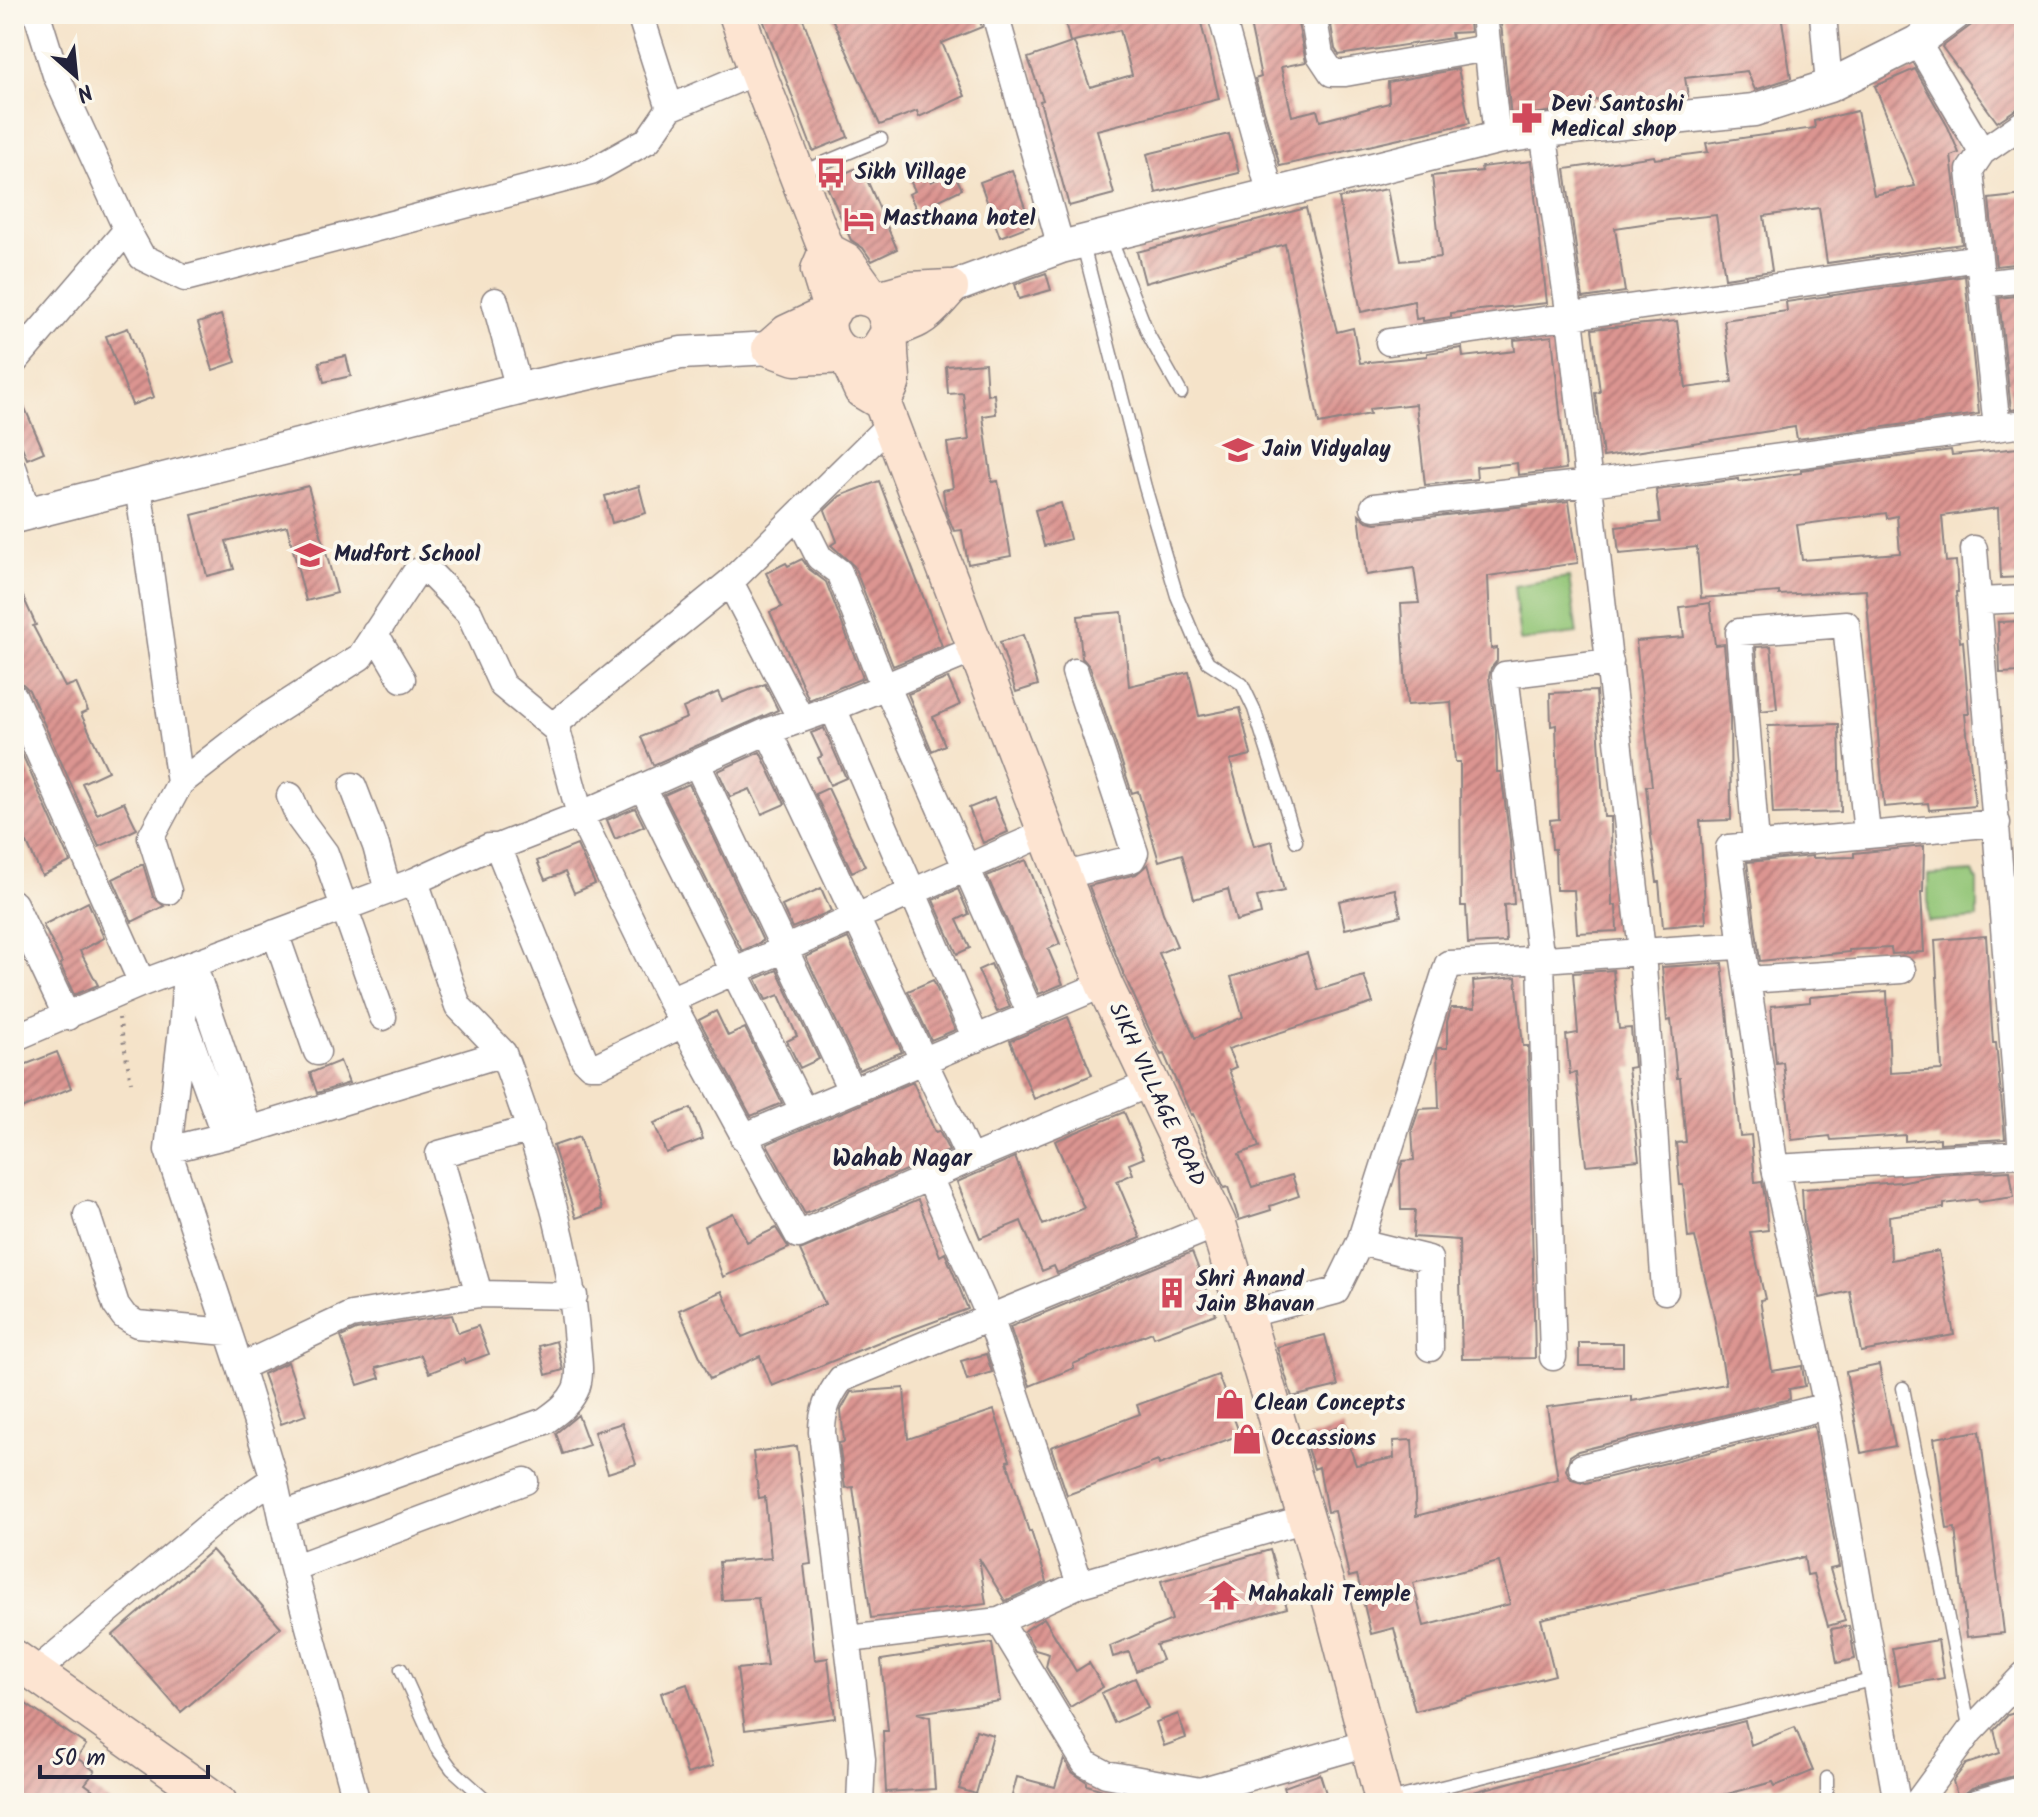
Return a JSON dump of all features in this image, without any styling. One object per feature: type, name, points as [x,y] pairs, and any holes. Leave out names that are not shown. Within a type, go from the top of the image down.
[{"type":"main road","points":[[737,14],[827,251],[846,261],[887,314],[892,383],[886,414]]},
{"type":"main road","points":[[827,251],[819,270],[832,312]]},
{"type":"main road","points":[[832,312],[787,333],[770,348],[795,357],[864,357],[873,354],[886,341],[889,333],[921,317],[950,288]]},
{"type":"main road","points":[[886,414],[862,390],[846,355],[838,350],[828,332],[832,312],[838,304],[855,296],[874,300],[910,290],[950,288]]},
{"type":"main road","name":"SIKH VILLAGE ROAD","points":[[886,414],[1104,984],[1218,1224],[1332,1605],[1384,1802]]},
{"type":"main road","points":[[24,1666],[219,1803]]},
{"type":"street","points":[[37,14],[56,75],[142,257],[185,278],[591,172],[648,140],[670,108],[757,71]]},
{"type":"street","points":[[640,14],[670,108]]},
{"type":"street","points":[[995,14],[1084,241]]},
{"type":"street","points":[[1221,14],[1271,195]]},
{"type":"street","points":[[1313,14],[1320,55],[1332,73],[1487,48]]},
{"type":"street","points":[[1484,14],[1497,138]]},
{"type":"street","points":[[1823,14],[1829,86]]},
{"type":"street","points":[[950,288],[1084,241],[1497,138],[1754,110],[1829,86],[1934,25],[1982,152]]},
{"type":"street","points":[[1997,428],[1970,170],[1982,152],[2024,123]]},
{"type":"street","points":[[1543,131],[1590,483],[1642,951],[1665,1291]]},
{"type":"street","points":[[14,362],[127,230]]},
{"type":"street","points":[[1389,342],[1979,258]]},
{"type":"street","points":[[1982,284],[2024,279]]},
{"type":"street","points":[[495,301],[519,389]]},
{"type":"street","points":[[14,470],[21,515],[519,389],[681,353],[770,348]]},
{"type":"street","points":[[886,414],[798,515],[730,582],[560,720],[557,730],[580,815],[670,1000],[798,1235],[1151,1083]]},
{"type":"street","points":[[1374,507],[1590,483],[2024,424]]},
{"type":"street","points":[[138,486],[180,783]]},
{"type":"street","points":[[798,515],[819,557],[839,572],[885,686],[1031,1015]]},
{"type":"street","points":[[1775,1168],[2022,1154],[1974,549]]},
{"type":"street","points":[[168,891],[151,837],[180,783],[260,721],[360,657],[416,572],[427,570],[469,613],[502,685],[557,730]]},
{"type":"street","points":[[730,582],[801,719]]},
{"type":"street","points":[[1979,601],[2024,599]]},
{"type":"street","points":[[1756,844],[1739,632],[1846,624],[1867,834]]},
{"type":"street","points":[[375,633],[402,679]]},
{"type":"street","points":[[14,1038],[142,983],[415,881],[489,847],[498,847],[580,815],[768,731],[833,708],[976,649]]},
{"type":"street","points":[[1553,1357],[1541,961],[1505,675],[1610,662]]},
{"type":"street","points":[[1061,876],[1132,859],[1135,853],[1075,672]]},
{"type":"street","points":[[14,697],[142,983]]},
{"type":"street","points":[[833,708],[976,1039]]},
{"type":"street","points":[[768,731],[970,1159]]},
{"type":"street","points":[[697,764],[851,1090]]},
{"type":"street","points":[[353,786],[376,846],[388,891]]},
{"type":"street","points":[[643,788],[803,1110]]},
{"type":"street","points":[[290,796],[300,819],[325,853],[383,1017]]},
{"type":"street","points":[[1897,1803],[1827,1406],[1775,1168],[1729,848],[1997,823]]},
{"type":"street","points":[[670,1000],[1045,833]]},
{"type":"street","points":[[498,847],[584,1059],[590,1065],[599,1065],[683,1024]]},
{"type":"street","points":[[282,1515],[545,1421],[563,1408],[576,1390],[579,1373],[574,1296],[562,1234],[531,1129],[503,1053],[458,1006],[415,881]]},
{"type":"street","points":[[14,904],[67,1017]]},
{"type":"street","points":[[275,933],[317,1052]]},
{"type":"street","points":[[1245,1315],[1336,1291],[1360,1242],[1448,964],[1541,961],[1642,951],[1742,946]]},
{"type":"street","points":[[189,966],[168,1150],[274,1479],[293,1568],[357,1803]]},
{"type":"street","points":[[189,966],[237,1133]]},
{"type":"street","points":[[1747,980],[1902,970]]},
{"type":"street","points":[[743,1137],[1104,984]]},
{"type":"street","points":[[183,1020],[237,1133]]},
{"type":"street","points":[[168,1150],[237,1133],[503,1053]]},
{"type":"street","points":[[479,1294],[439,1154],[531,1129]]},
{"type":"street","points":[[929,1177],[990,1317],[1080,1584]]},
{"type":"street","points":[[87,1215],[116,1305],[124,1316],[137,1324],[228,1332]]},
{"type":"street","points":[[866,1802],[822,1432],[822,1413],[828,1396],[841,1379],[1218,1224]]},
{"type":"street","points":[[1360,1242],[1429,1259],[1430,1348]]},
{"type":"street","points":[[240,1367],[351,1315],[479,1294],[574,1296]]},
{"type":"street","points":[[1582,1467],[1827,1406]]},
{"type":"street","points":[[24,1666],[229,1509],[274,1479]]},
{"type":"street","points":[[293,1568],[525,1481]]},
{"type":"street","points":[[849,1639],[999,1621],[1080,1584],[1306,1519]]},
{"type":"street","points":[[999,1621],[1085,1763],[1106,1774],[1200,1791],[1368,1743]]},
{"type":"street","points":[[1917,1803],[1970,1731],[2024,1675]]},
{"type":"street","points":[[1976,1803],[2024,1789]]},
{"type":"lane","points":[[799,173],[881,139]]},
{"type":"lane","points":[[1084,241],[1149,336],[1181,393]]},
{"type":"lane","points":[[1084,241],[1145,487],[1177,596],[1208,662],[1242,684],[1254,709],[1296,841]]},
{"type":"lane","points":[[1903,1388],[1970,1731]]},
{"type":"lane","points":[[401,1669],[436,1747],[452,1769],[490,1803]]},
{"type":"lane","points":[[1384,1802],[1875,1679]]},
{"type":"lane","points":[[1827,1778],[1827,1803]]},
{"type":"path","points":[[115,996],[131,1082]]},
{"type":"green space","points":[[1569,577],[1577,634],[1520,641],[1514,586]]},
{"type":"green space","points":[[1973,872],[1977,881],[1977,918],[1928,922],[1928,875]]},
{"type":"building","points":[[761,14],[801,14],[848,137],[813,151]]},
{"type":"building","points":[[830,14],[977,14],[982,27],[942,43],[965,96],[919,117],[917,111],[880,125]]},
{"type":"building","points":[[1063,14],[1199,14],[1219,99],[1097,130],[1114,194],[1069,206],[1040,101],[1043,100],[1028,58],[1074,42],[1090,87],[1132,75],[1120,30],[1070,42]]},
{"type":"building","points":[[1248,14],[1296,14],[1306,62],[1281,67],[1292,116],[1317,110],[1320,121],[1389,103],[1388,82],[1458,69],[1470,123],[1280,166],[1255,79],[1261,77]]},
{"type":"building","points":[[1360,14],[1468,14],[1470,32],[1451,33],[1452,38],[1339,55],[1335,49],[1330,19]]},
{"type":"building","points":[[1500,14],[1781,14],[1791,78],[1755,90],[1747,71],[1685,78],[1688,96],[1616,105],[1615,97],[1576,103],[1577,108],[1511,117]]},
{"type":"building","points":[[1986,14],[2024,14],[2024,107],[1997,122],[1942,47]]},
{"type":"building","points":[[1915,69],[1959,153],[1951,156],[1962,244],[1827,263],[1819,208],[1764,216],[1772,271],[1725,278],[1716,215],[1669,220],[1615,228],[1625,292],[1583,298],[1565,169],[1654,156],[1655,159],[1708,152],[1706,143],[1815,128],[1814,121],[1857,111],[1874,195],[1915,186],[1875,86]]},
{"type":"building","points":[[1229,134],[1239,173],[1156,193],[1147,154]]},
{"type":"building","points":[[1531,161],[1547,303],[1451,313],[1451,317],[1423,321],[1423,318],[1416,319],[1414,301],[1361,312],[1339,198],[1387,189],[1401,261],[1441,257],[1432,176],[1482,171],[1481,167]]},
{"type":"building","points":[[861,166],[897,249],[872,261],[863,248],[851,240],[825,182]]},
{"type":"building","points":[[924,168],[931,182],[953,171],[962,189],[917,211],[909,194],[915,191],[908,176]]},
{"type":"building","points":[[1012,170],[1031,225],[1000,237],[980,182]]},
{"type":"building","points":[[2024,195],[2024,263],[1996,266],[1989,199]]},
{"type":"building","points":[[1306,208],[1337,332],[1353,328],[1360,363],[1427,356],[1427,353],[1462,348],[1463,357],[1515,351],[1514,340],[1552,336],[1566,469],[1518,475],[1517,463],[1476,467],[1477,479],[1425,485],[1416,404],[1369,409],[1370,414],[1319,424],[1285,244],[1145,283],[1137,252]]},
{"type":"building","points":[[1046,273],[1051,290],[1019,299],[1015,284]]},
{"type":"building","points":[[1965,276],[1979,414],[1797,439],[1795,427],[1603,457],[1595,393],[1600,392],[1592,329],[1677,321],[1686,388],[1732,382],[1724,320],[1787,311],[1786,302]]},
{"type":"building","points":[[2024,295],[2024,408],[2011,410],[1999,298]]},
{"type":"building","points":[[221,315],[236,362],[213,370],[198,323]]},
{"type":"building","points":[[128,328],[154,397],[132,405],[106,336]]},
{"type":"building","points":[[346,356],[351,376],[324,382],[319,362]]},
{"type":"building","points":[[985,363],[987,395],[994,394],[996,414],[983,416],[992,482],[998,481],[1011,556],[968,564],[962,530],[954,531],[946,512],[943,490],[953,488],[947,443],[969,440],[963,393],[948,394],[946,366]]},
{"type":"building","points":[[14,383],[44,452],[27,459],[14,428]]},
{"type":"building","points":[[2018,448],[2024,491],[2024,577],[2001,578],[1998,508],[1942,516],[1946,562],[1956,561],[1960,642],[1963,641],[1969,714],[1965,714],[1975,806],[1929,810],[1928,803],[1884,807],[1866,590],[1701,598],[1697,547],[1619,554],[1616,527],[1660,522],[1656,490],[1739,479],[1739,482],[1801,473],[1801,470],[1951,450],[1952,455]],"holes":[[[1886,513],[1887,518],[1897,516],[1900,553],[1802,560],[1797,525]]]},
{"type":"building","points":[[879,481],[942,646],[893,666],[854,566],[831,545],[837,541],[825,510],[840,496]]},
{"type":"building","name":"Mudfort School","points":[[308,486],[337,593],[306,601],[287,526],[226,541],[234,569],[207,576],[192,515]]},
{"type":"building","points":[[639,486],[646,513],[612,523],[605,496]]},
{"type":"building","points":[[1569,501],[1578,563],[1488,576],[1491,649],[1497,648],[1497,661],[1489,677],[1496,730],[1497,772],[1501,772],[1510,840],[1514,904],[1504,905],[1506,942],[1468,944],[1466,906],[1461,906],[1460,762],[1455,762],[1451,702],[1407,705],[1401,604],[1419,603],[1414,568],[1366,575],[1359,514],[1367,521],[1376,523]]},
{"type":"building","points":[[1061,503],[1070,539],[1044,546],[1035,510]]},
{"type":"building","points":[[802,559],[826,582],[863,678],[809,700],[770,612],[782,607],[766,573]]},
{"type":"building","points":[[14,577],[36,625],[33,626],[65,687],[76,683],[88,711],[81,714],[108,771],[82,783],[97,814],[124,802],[137,829],[99,847],[29,690],[14,681]]},
{"type":"building","points":[[1710,603],[1715,645],[1724,644],[1730,714],[1731,820],[1700,821],[1706,923],[1663,927],[1646,786],[1652,786],[1636,641],[1684,637],[1680,607]]},
{"type":"building","points":[[1122,612],[1129,686],[1189,672],[1199,716],[1240,708],[1251,755],[1230,760],[1254,846],[1272,841],[1284,891],[1257,897],[1261,914],[1236,921],[1228,889],[1194,899],[1182,854],[1159,861],[1138,791],[1132,793],[1090,667],[1082,658],[1078,616]]},
{"type":"building","points":[[2024,621],[2024,672],[2000,673],[1998,622]]},
{"type":"building","points":[[1023,635],[1038,685],[1016,692],[1000,642]]},
{"type":"building","points":[[1771,646],[1777,709],[1761,711],[1756,647]]},
{"type":"building","points":[[948,678],[960,705],[933,717],[945,745],[932,751],[908,694]]},
{"type":"building","points":[[765,684],[778,710],[653,765],[641,737],[687,718],[683,708],[718,692],[722,701]]},
{"type":"building","points":[[1596,691],[1604,817],[1611,817],[1612,906],[1616,905],[1617,931],[1577,933],[1574,890],[1556,890],[1555,849],[1552,849],[1550,820],[1559,819],[1556,725],[1551,726],[1550,693]]},
{"type":"building","points":[[1839,724],[1841,812],[1773,814],[1768,726]]},
{"type":"building","points":[[824,728],[846,778],[830,785],[818,758],[822,756],[811,733]]},
{"type":"building","points":[[14,736],[70,862],[42,876],[27,843],[14,849]]},
{"type":"building","points":[[760,752],[785,804],[762,814],[750,789],[730,797],[718,771]]},
{"type":"building","points":[[689,784],[763,941],[742,951],[664,795]]},
{"type":"building","points":[[828,788],[865,866],[852,872],[815,794]]},
{"type":"building","points":[[994,798],[1008,832],[983,843],[969,808]]},
{"type":"building","points":[[635,808],[644,826],[615,839],[607,820]]},
{"type":"building","points":[[577,845],[595,884],[574,893],[565,872],[545,880],[537,861]]},
{"type":"building","points":[[1924,846],[1921,892],[1924,952],[1892,954],[1891,948],[1849,950],[1760,961],[1747,862],[1812,856],[1854,857],[1854,853]]},
{"type":"building","points":[[1026,860],[1060,944],[1048,949],[1063,984],[1039,994],[987,876]]},
{"type":"building","points":[[143,864],[153,897],[164,906],[132,922],[113,879]]},
{"type":"building","points":[[1148,864],[1177,946],[1159,953],[1195,1038],[1243,1017],[1231,977],[1307,953],[1318,990],[1364,976],[1373,1003],[1228,1049],[1236,1067],[1229,1070],[1259,1147],[1239,1154],[1252,1187],[1292,1175],[1299,1196],[1270,1206],[1271,1210],[1239,1220],[1228,1187],[1224,1188],[1193,1114],[1164,1054],[1161,1055],[1121,968],[1089,886],[1136,874]]},
{"type":"building","points":[[821,888],[831,911],[792,928],[782,906]]},
{"type":"building","points":[[958,889],[969,914],[957,920],[970,948],[957,954],[933,900]]},
{"type":"building","points":[[1395,889],[1401,916],[1345,929],[1339,901]]},
{"type":"building","points":[[88,902],[104,938],[80,951],[98,985],[74,995],[43,925]]},
{"type":"building","points":[[1986,936],[1993,1043],[1996,1043],[2005,1139],[1940,1143],[1940,1138],[1905,1141],[1905,1135],[1792,1140],[1783,1062],[1776,1063],[1771,1006],[1810,1002],[1810,997],[1887,991],[1890,1073],[1942,1070],[1935,940]]},
{"type":"building","points":[[848,938],[902,1052],[859,1070],[806,957]]},
{"type":"building","points":[[1722,963],[1740,1136],[1751,1135],[1755,1182],[1762,1181],[1765,1198],[1768,1230],[1750,1232],[1765,1299],[1760,1300],[1772,1371],[1802,1366],[1805,1386],[1789,1389],[1790,1399],[1578,1451],[1570,1456],[1566,1470],[1571,1479],[1586,1483],[1814,1426],[1839,1567],[1830,1569],[1845,1621],[1828,1626],[1813,1574],[1807,1575],[1804,1557],[1541,1619],[1555,1675],[1415,1711],[1394,1628],[1371,1634],[1357,1575],[1349,1577],[1335,1511],[1327,1512],[1319,1467],[1314,1469],[1304,1439],[1342,1426],[1356,1465],[1394,1458],[1393,1441],[1412,1440],[1416,1516],[1558,1479],[1547,1407],[1632,1396],[1632,1401],[1726,1384],[1695,1237],[1688,1238],[1676,1143],[1686,1142],[1680,1078],[1677,1078],[1671,1020],[1667,1021],[1662,967]],"holes":[[[1499,1562],[1510,1604],[1424,1626],[1413,1583]]]},
{"type":"building","points":[[991,964],[1010,1007],[997,1012],[978,970]]},
{"type":"building","points":[[777,970],[819,1059],[800,1068],[787,1041],[797,1036],[779,995],[766,1000],[756,979]]},
{"type":"building","points":[[1613,970],[1619,1029],[1631,1028],[1634,1067],[1628,1068],[1639,1160],[1586,1165],[1576,1073],[1570,1074],[1566,1035],[1578,1033],[1573,973]]},
{"type":"building","points":[[1516,977],[1523,1046],[1528,1046],[1535,1358],[1462,1359],[1459,1240],[1413,1237],[1415,1210],[1401,1210],[1400,1170],[1403,1161],[1414,1160],[1412,1130],[1419,1109],[1439,1108],[1437,1051],[1438,1048],[1447,1048],[1447,1022],[1451,1008],[1475,1008],[1473,981]]},
{"type":"building","points":[[933,980],[955,1030],[931,1040],[908,991]]},
{"type":"building","points":[[716,1011],[728,1036],[745,1028],[782,1103],[751,1116],[699,1020]]},
{"type":"building","points":[[1068,1017],[1092,1075],[1034,1099],[1010,1041]]},
{"type":"building","points":[[57,1052],[71,1088],[14,1112],[14,1069]]},
{"type":"building","points":[[340,1061],[349,1083],[317,1093],[310,1073]]},
{"type":"building","points":[[913,1082],[935,1132],[939,1131],[949,1151],[805,1214],[767,1144]]},
{"type":"building","points":[[691,1108],[703,1139],[666,1153],[654,1123]]},
{"type":"building","points":[[1124,1112],[1144,1158],[1129,1164],[1133,1174],[1117,1181],[1141,1238],[1057,1273],[1054,1266],[1042,1271],[1021,1221],[980,1238],[957,1182],[1015,1157],[1043,1225],[1084,1208],[1055,1141]]},
{"type":"building","points":[[579,1137],[602,1209],[576,1218],[553,1146]]},
{"type":"building","points":[[2010,1171],[2014,1197],[1944,1204],[1944,1208],[1889,1216],[1891,1260],[1939,1251],[1954,1335],[1861,1352],[1850,1291],[1820,1298],[1804,1225],[1802,1189],[1900,1182],[1935,1175]]},
{"type":"building","points":[[918,1200],[940,1256],[945,1253],[968,1309],[772,1386],[760,1356],[710,1379],[679,1310],[722,1291],[742,1337],[825,1304],[800,1250]]},
{"type":"building","points":[[733,1213],[747,1242],[776,1228],[789,1248],[723,1277],[704,1226]]},
{"type":"building","points":[[1192,1252],[1216,1314],[1154,1337],[1152,1332],[1073,1364],[1074,1368],[1030,1386],[1010,1327]]},
{"type":"building","points":[[452,1315],[458,1333],[478,1326],[489,1354],[465,1363],[464,1359],[429,1373],[421,1355],[376,1368],[380,1378],[358,1385],[341,1337],[356,1330]]},
{"type":"building","points":[[1325,1335],[1338,1386],[1292,1397],[1277,1347]]},
{"type":"building","points":[[556,1341],[563,1370],[546,1375],[539,1346]]},
{"type":"building","points":[[1579,1343],[1623,1343],[1623,1366],[1579,1366]]},
{"type":"building","points":[[986,1354],[992,1372],[967,1380],[961,1361]]},
{"type":"building","points":[[288,1362],[306,1415],[281,1424],[263,1374]]},
{"type":"building","points":[[1879,1365],[1895,1446],[1861,1453],[1846,1372]]},
{"type":"building","points":[[1218,1375],[1240,1435],[1067,1495],[1051,1447],[1140,1414],[1137,1405]]},
{"type":"building","points":[[904,1388],[908,1439],[994,1410],[1010,1460],[1007,1461],[1047,1582],[1005,1601],[979,1558],[986,1604],[871,1618],[853,1487],[845,1488],[839,1443],[844,1442],[841,1410],[851,1392]]},
{"type":"building","points":[[578,1415],[589,1445],[563,1454],[556,1433]]},
{"type":"building","points":[[622,1423],[636,1464],[608,1473],[594,1432]]},
{"type":"building","points":[[1980,1431],[2004,1633],[1967,1637],[1955,1528],[1947,1529],[1934,1438]]},
{"type":"building","points":[[797,1446],[811,1564],[804,1565],[815,1660],[828,1658],[835,1718],[745,1730],[737,1669],[767,1666],[758,1598],[722,1600],[719,1562],[771,1558],[765,1497],[759,1498],[753,1452]]},
{"type":"building","points":[[212,1550],[281,1627],[181,1712],[113,1635]]},
{"type":"building","name":"Mahakali Temple","points":[[1270,1550],[1287,1608],[1156,1645],[1162,1660],[1136,1671],[1129,1652],[1113,1657],[1110,1646],[1172,1620],[1161,1581]]},
{"type":"building","points":[[1044,1618],[1076,1671],[1089,1663],[1103,1687],[1070,1707],[1046,1667],[1049,1654],[1035,1650],[1024,1631]]},
{"type":"building","points":[[1849,1626],[1855,1659],[1837,1663],[1831,1629]]},
{"type":"building","points":[[1938,1640],[1944,1678],[1899,1686],[1892,1648]]},
{"type":"building","points":[[992,1643],[1000,1701],[917,1713],[930,1717],[935,1789],[886,1792],[883,1731],[888,1731],[881,1660]]},
{"type":"building","points":[[1135,1678],[1148,1708],[1114,1723],[1101,1693]]},
{"type":"building","points":[[687,1684],[713,1766],[687,1774],[661,1693]]},
{"type":"building","points":[[14,1696],[86,1745],[77,1758],[95,1771],[85,1784],[111,1803],[30,1803],[14,1792]]},
{"type":"building","points":[[2024,1710],[2024,1773],[1972,1788],[1958,1799],[1953,1781],[1966,1764],[2000,1753],[1994,1730],[2008,1715]]},
{"type":"building","points":[[1178,1714],[1186,1738],[1164,1746],[1156,1722]]},
{"type":"building","points":[[1745,1721],[1751,1745],[1795,1727],[1813,1771],[1775,1786],[1773,1782],[1693,1803],[1455,1803],[1454,1797]]},
{"type":"building","points":[[976,1730],[993,1735],[976,1794],[959,1789]]},
{"type":"building","points":[[1064,1759],[1072,1772],[1087,1785],[1131,1799],[1131,1803],[1010,1803],[1017,1777],[1055,1787]]},
{"type":"building","points":[[1320,1774],[1329,1803],[1289,1803],[1284,1787]]},
{"type":"place","name":"Devi Santoshi Medical shop","points":[[1527,118]]},
{"type":"place","name":"Sikh Village","points":[[831,173]]},
{"type":"place","name":"Masthana hotel","points":[[859,219]]},
{"type":"place","name":"Jain Vidyalay","points":[[1238,450]]},
{"type":"place","name":"Mudfort School","points":[[310,555]]},
{"type":"place","name":"Shri Anand Jain Bhavan","points":[[1172,1293]]},
{"type":"place","name":"Clean Concepts","points":[[1230,1404]]},
{"type":"place","name":"Occassions","points":[[1247,1439]]},
{"type":"place","name":"Mahakali Temple","points":[[1224,1595]]},
{"type":"district","name":"Wahab Nagar","points":[[902,1159]]}]
